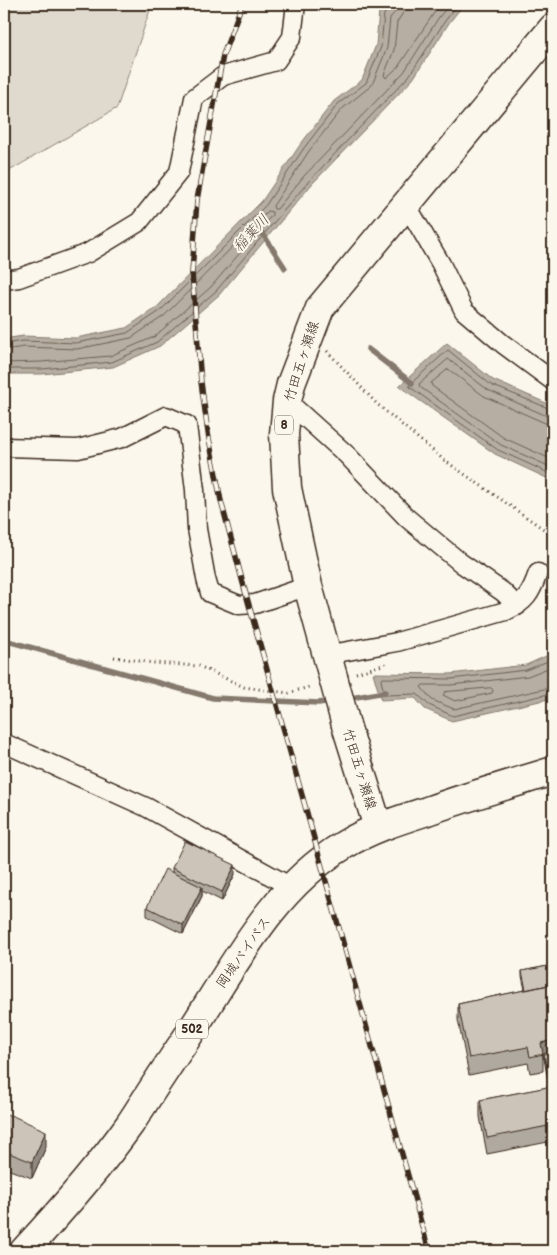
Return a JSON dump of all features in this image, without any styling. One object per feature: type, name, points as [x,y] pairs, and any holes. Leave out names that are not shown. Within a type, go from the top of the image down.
[{"type":"main road","name":"竹田五ヶ瀬線","points":[[378,827],[346,725],[308,586],[287,488],[284,434],[287,401],[291,384],[320,308],[553,28]]},
{"type":"main road","name":"岡城バイパス","points":[[24,1251],[62,1210],[128,1125],[192,1030],[226,973],[256,929],[290,887],[330,854],[378,827],[489,790],[553,772]]},
{"type":"street","points":[[4,280],[19,278],[88,254],[139,222],[179,172],[194,98],[223,76],[276,61],[292,37],[296,4]]},
{"type":"street","points":[[406,204],[441,264],[464,311],[503,344],[553,381]]},
{"type":"street","points":[[287,401],[347,454],[407,518],[461,563],[503,592],[517,606]]},
{"type":"street","points":[[4,447],[78,448],[122,438],[166,416],[186,425],[195,490],[197,529],[210,594],[239,605],[255,604],[308,586]]},
{"type":"street","points":[[330,666],[397,642],[506,612],[526,598],[532,589],[538,573]]},
{"type":"street","points":[[4,743],[146,807],[290,887]]},
{"type":"path","points":[[323,347],[377,404],[444,460],[545,530],[553,542]]},
{"type":"shaded area","points":[[4,4],[152,4],[117,108],[4,174]]},
{"type":"water","name":"稲葉川","points":[[389,4],[464,4],[449,23],[413,79],[312,184],[219,295],[160,346],[113,367],[42,374],[4,374],[4,339],[23,336],[76,338],[126,328],[157,307],[262,201],[300,145],[334,101],[362,80],[376,45],[379,11]]},
{"type":"water","points":[[447,343],[493,380],[553,406],[553,481],[495,454],[399,386]]},
{"type":"water","points":[[553,653],[553,698],[452,721],[425,709],[415,698],[381,700],[373,673],[450,674],[526,665]]},
{"type":"building","points":[[185,841],[235,865],[222,892],[172,868]]},
{"type":"building","points":[[165,869],[202,887],[183,925],[147,907]]},
{"type":"building","points":[[553,965],[553,984],[526,990],[522,971]]},
{"type":"building","points":[[553,984],[553,1040],[541,1043],[543,1054],[530,1057],[528,1047],[469,1058],[458,1004]]},
{"type":"building","points":[[553,1051],[553,1086],[550,1086],[544,1054]]},
{"type":"building","points":[[553,1086],[553,1125],[487,1138],[480,1100]]},
{"type":"building","points":[[4,1114],[13,1116],[46,1131],[32,1162],[4,1151]]},
{"type":"waterway","name":"稲葉川","points":[[263,234],[285,268]]},
{"type":"waterway","points":[[368,349],[412,383]]},
{"type":"waterway","points":[[4,640],[213,698],[319,703],[331,701]]},
{"type":"waterway","points":[[345,699],[385,692]]},
{"type":"railway","points":[[242,4],[223,55],[197,200],[192,273],[201,382],[208,433],[221,501],[244,587],[429,1251]]}]
